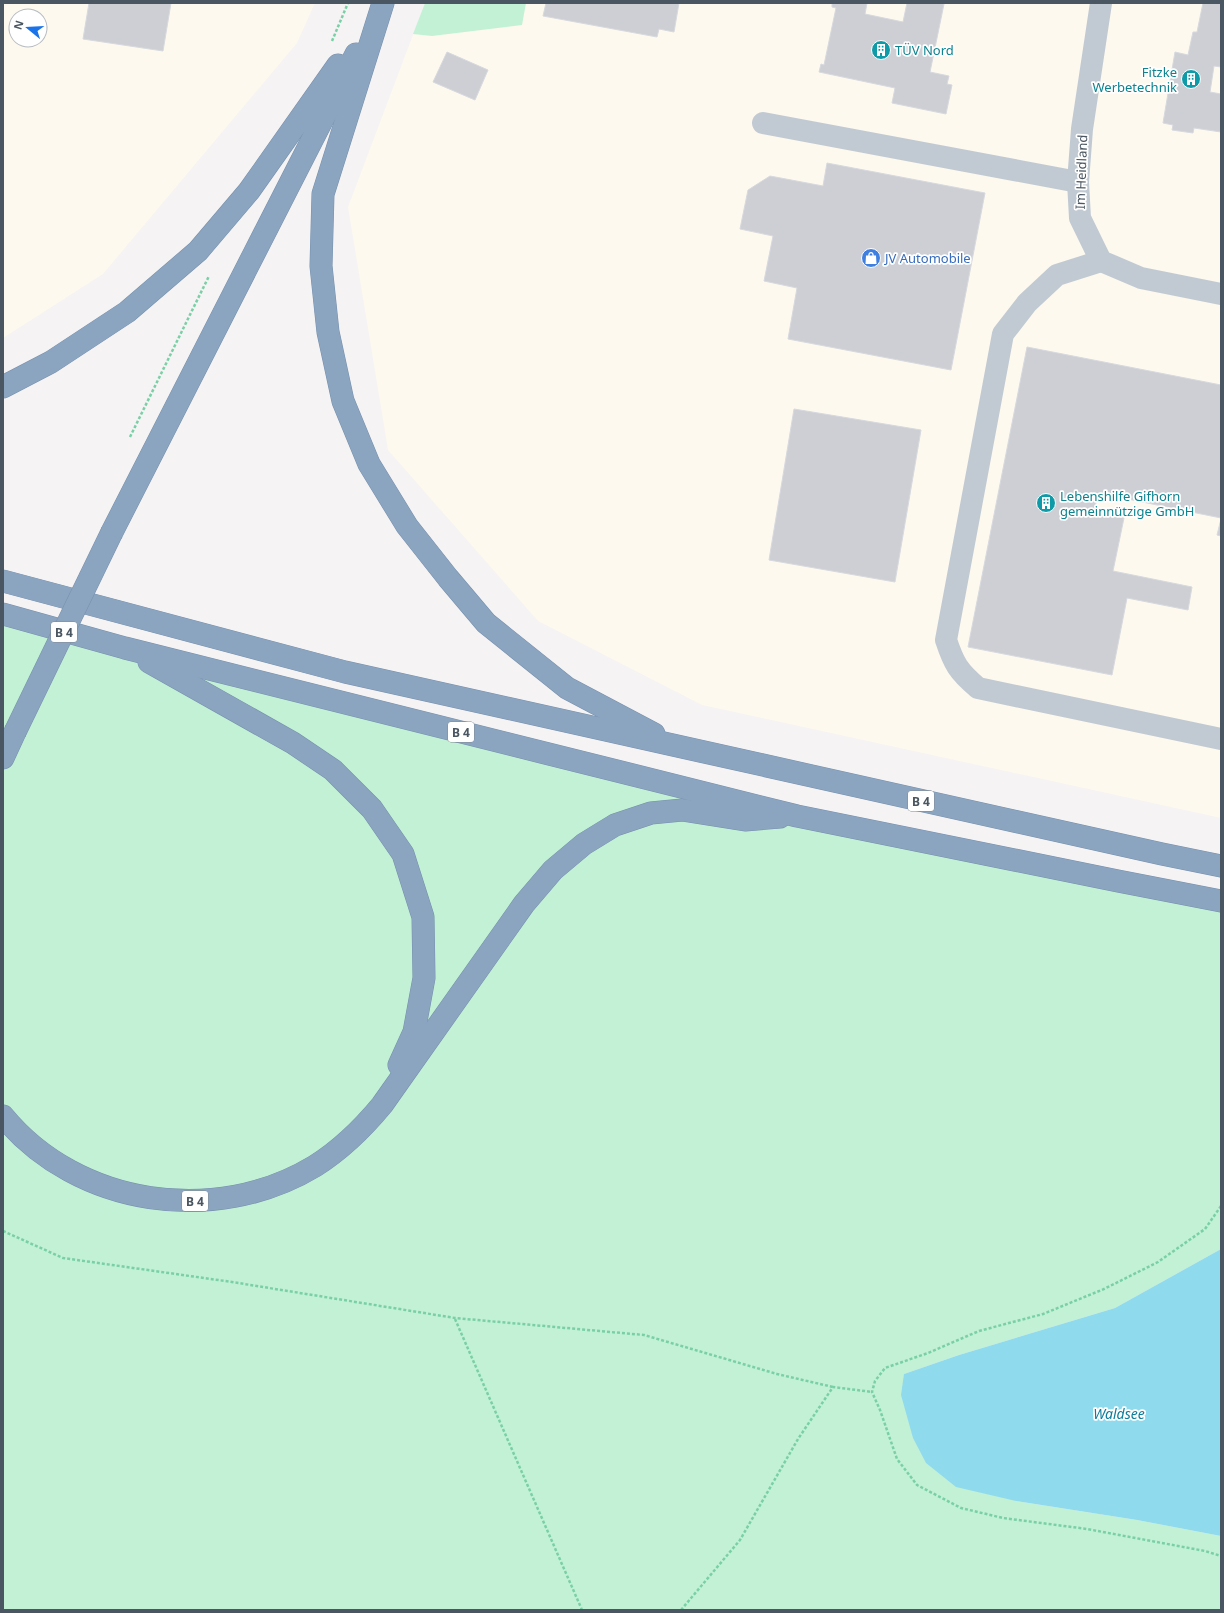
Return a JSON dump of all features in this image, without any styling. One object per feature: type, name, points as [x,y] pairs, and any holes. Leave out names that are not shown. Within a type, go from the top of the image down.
[{"type":"highway","points":[[3,387],[51,362],[126,312],[198,250],[249,191],[382,3]]},
{"type":"highway","points":[[382,3],[323,194],[321,266],[328,332],[343,401],[369,464],[407,526],[486,623],[567,688],[680,748]]},
{"type":"highway","name":"B 4","points":[[3,758],[112,532],[382,3]]},
{"type":"highway","name":"B 4","points":[[3,581],[345,672],[680,748],[1221,866]]},
{"type":"highway","name":"B 4","points":[[3,614],[125,648],[797,816],[1118,881],[1221,900]]},
{"type":"highway","points":[[125,648],[293,743],[333,770],[372,809],[403,854],[423,917],[424,978],[414,1032],[382,1105]]},
{"type":"highway","points":[[382,1105],[524,904],[553,870],[584,844],[615,825],[652,813],[682,810],[745,820],[797,816]]},
{"type":"highway","name":"B 4","points":[[3,1116],[33,1146],[57,1164],[84,1178],[112,1189],[141,1197],[171,1201],[201,1201],[231,1198],[260,1190],[289,1180],[316,1166],[363,1128],[382,1105]]},
{"type":"street","name":"Im Heidland","points":[[1101,3],[1082,130],[1078,182],[1080,218],[1101,261]]},
{"type":"street","points":[[763,123],[1078,182]]},
{"type":"street","points":[[1221,294],[1141,278],[1101,261],[1057,275],[1027,303],[1003,334],[946,640],[952,659],[963,675],[978,688],[1221,739]]},
{"type":"path","points":[[1221,1206],[1205,1229],[1158,1262],[1104,1289],[1043,1314],[979,1331],[928,1353],[885,1368],[875,1381],[872,1392],[880,1410],[897,1459],[917,1485],[961,1508],[1003,1518],[1094,1530],[1205,1551],[1221,1556]]},
{"type":"path","points":[[3,1231],[63,1258],[232,1282],[455,1318],[644,1335],[777,1374],[833,1387],[872,1392]]},
{"type":"path","points":[[455,1318],[582,1610]]},
{"type":"path","points":[[681,1610],[740,1540],[798,1439],[833,1387]]},
{"type":"shaded area","points":[[3,3],[315,3],[297,43],[103,274],[3,338]]},
{"type":"shaded area","points":[[425,3],[1221,3],[1221,818],[702,705],[538,621],[388,450],[348,207]]},
{"type":"green space","points":[[425,3],[526,3],[522,25],[432,36],[413,34]]},
{"type":"green space","points":[[3,622],[1221,904],[1221,1249],[1115,1308],[959,1355],[904,1374],[1016,1501],[1137,1520],[1221,1536],[1221,1610],[3,1610]]},
{"type":"water","name":"Waldsee","points":[[1221,1249],[1221,1536],[1137,1520],[1016,1501],[956,1487],[926,1463],[913,1438],[901,1395],[904,1374],[959,1355],[1115,1308]]},
{"type":"building","points":[[89,3],[171,3],[163,51],[83,39]]},
{"type":"building","points":[[546,3],[679,3],[674,32],[659,29],[657,37],[543,16]]},
{"type":"building","name":"TÜV Nord","points":[[832,3],[867,3],[865,14],[903,22],[907,3],[944,4],[930,72],[949,76],[947,84],[952,85],[946,114],[892,103],[895,88],[819,72],[821,64],[824,65],[836,8],[832,7]]},
{"type":"building","name":"Fitzke Werbetechnik","points":[[1203,3],[1221,3],[1221,67],[1214,66],[1210,92],[1221,94],[1221,132],[1194,128],[1193,133],[1172,130],[1173,125],[1163,123],[1175,52],[1188,55],[1193,32],[1197,32]]},
{"type":"building","points":[[447,52],[488,70],[475,100],[433,82]]},
{"type":"building","name":"JV Automobile","points":[[827,163],[985,193],[951,370],[788,339],[797,288],[764,281],[773,236],[740,229],[748,190],[770,176],[823,186]]},
{"type":"building","name":"Lebenshilfe Gifhorn gemeinnützige GmbH","points":[[1027,347],[1221,385],[1221,518],[1098,493],[1094,512],[1124,518],[1113,571],[1192,587],[1188,610],[1127,598],[1112,675],[968,647]]},
{"type":"building","points":[[794,409],[921,430],[895,582],[769,560]]},
{"type":"building","name":"Lebenshilfe Gifhorn gemeinnützige GmbH","points":[[1221,519],[1221,536],[1217,535]]},
{"type":"place","name":"TÜV Nord","points":[[881,50]]},
{"type":"place","name":"Fitzke Werbetechnik","points":[[1191,79]]},
{"type":"place","name":"JV Automobile","points":[[871,258]]},
{"type":"place","name":"Lebenshilfe Gifhorn gemeinnützige GmbH","points":[[1046,503]]}]
